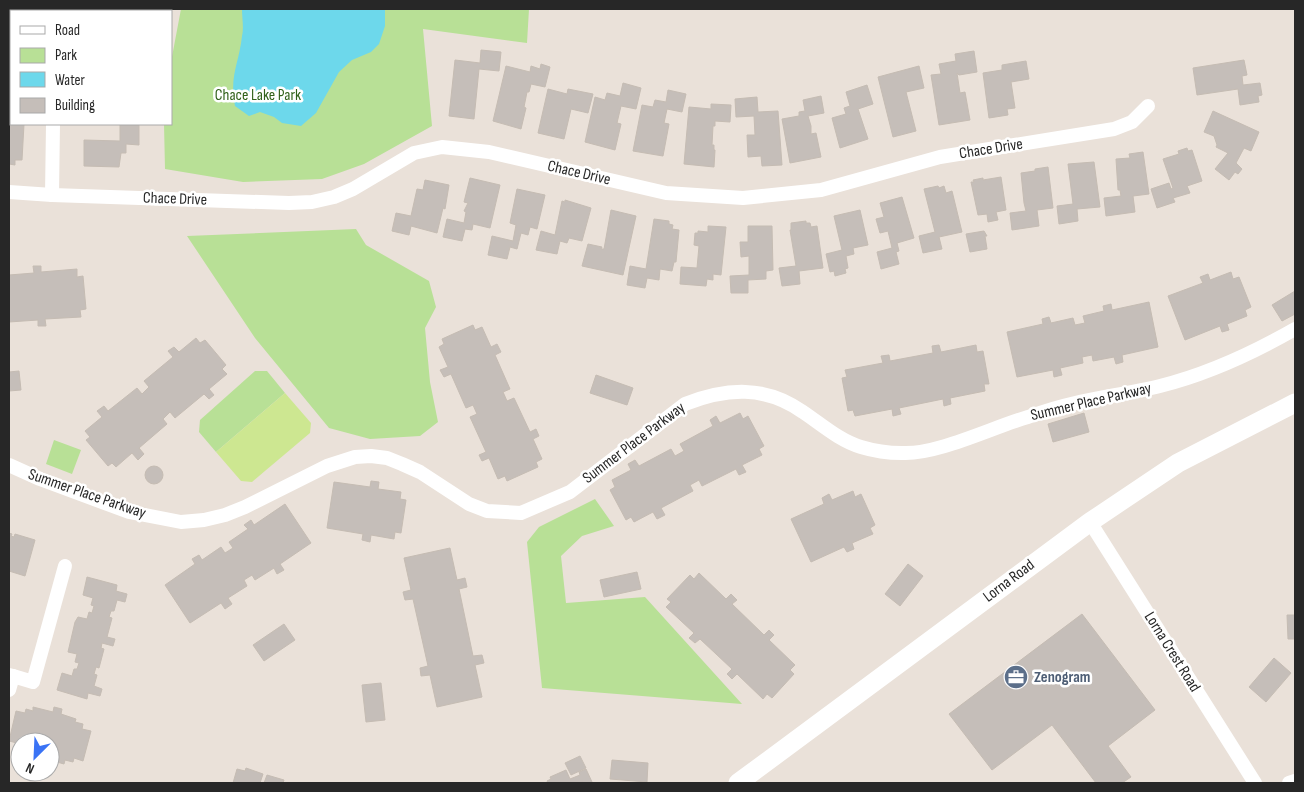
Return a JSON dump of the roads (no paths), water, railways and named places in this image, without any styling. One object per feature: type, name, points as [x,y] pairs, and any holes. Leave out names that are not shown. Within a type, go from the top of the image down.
[{"type":"street","name":"Chace Drive","points":[[9,192],[52,195],[312,202],[334,197],[353,189],[414,153],[442,148],[490,152],[666,193],[743,198],[821,190],[940,157],[1114,129],[1132,122],[1148,106]]},
{"type":"street","points":[[52,195],[53,125]]},
{"type":"street","name":"Summer Place Parkway","points":[[9,465],[40,479],[129,512],[181,522],[204,520],[225,515],[327,466],[354,456],[371,456],[386,458],[420,472],[469,504],[487,511],[521,513],[570,492],[685,404],[707,395],[743,391],[765,394],[801,410],[833,433],[860,447],[880,452],[904,454],[927,451],[1070,404],[1162,385],[1209,371],[1242,357],[1295,329]]},
{"type":"street","name":"Lorna Road","points":[[738,783],[1090,522],[1178,463],[1295,402]]},
{"type":"street","name":"Lorna Crest Road","points":[[1090,522],[1255,783]]},
{"type":"street","points":[[9,690],[11,675],[33,682],[65,566]]},
{"type":"street","points":[[1289,783],[1295,780]]},
{"type":"water","points":[[242,9],[385,9],[385,26],[379,44],[371,52],[352,60],[339,72],[316,113],[301,126],[282,123],[274,117],[260,112],[249,116],[235,106],[233,86],[243,33]]},
{"type":"place","name":"Zenogram","points":[[1016,677]]},
{"type":"park label","name":"Chace Lake Park","points":[[258,95]]}]
